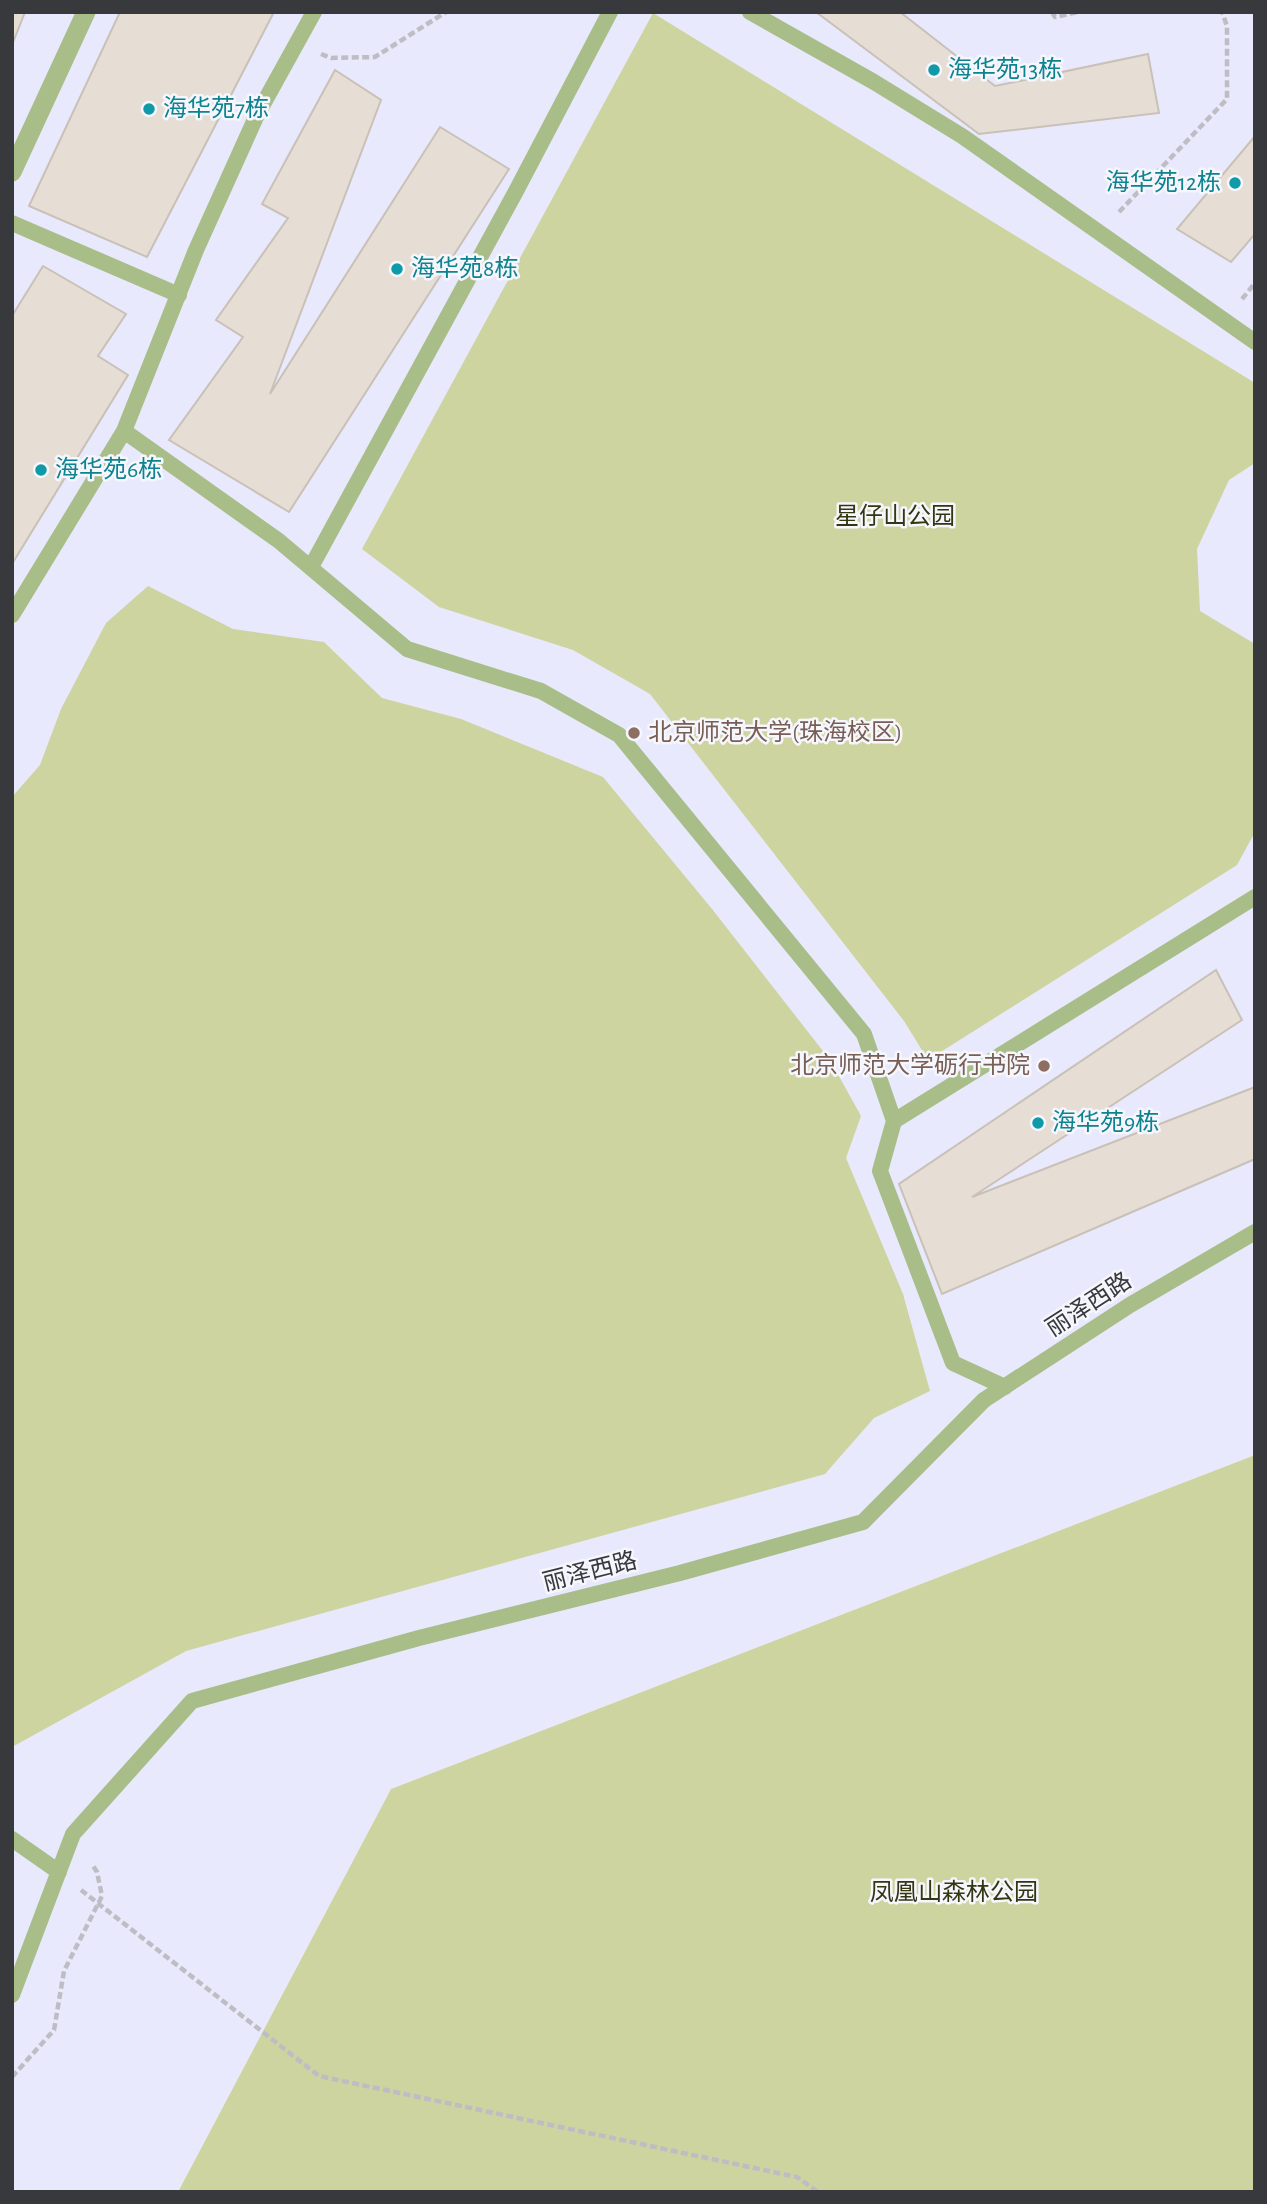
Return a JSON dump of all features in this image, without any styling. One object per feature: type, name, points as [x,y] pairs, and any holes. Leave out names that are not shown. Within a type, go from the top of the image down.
[{"type":"street","points":[[12,172],[86,12]]},
{"type":"lane","points":[[12,615],[124,431],[196,250],[256,117],[314,12]]},
{"type":"lane","points":[[311,567],[515,193],[610,12]]},
{"type":"lane","points":[[750,12],[874,82],[962,136],[1255,342]]},
{"type":"lane","points":[[12,223],[179,295]]},
{"type":"lane","points":[[124,431],[279,541],[407,649],[541,691],[619,735],[864,1034],[894,1121],[880,1171],[953,1363],[1005,1387]]},
{"type":"lane","points":[[894,1121],[1255,897]]},
{"type":"lane","name":"丽泽西路","points":[[12,1995],[73,1834],[192,1701],[419,1639],[680,1573],[863,1522],[984,1400],[1130,1305],[1255,1232]]},
{"type":"lane","points":[[12,1839],[59,1872]]},
{"type":"path","points":[[296,43],[331,58],[375,57],[446,12]]},
{"type":"path","points":[[1052,12],[1055,17],[1078,12]]},
{"type":"path","points":[[1099,233],[1227,99],[1227,26],[1222,12]]},
{"type":"path","points":[[12,2077],[54,2030],[64,1971],[102,1896],[97,1872],[73,1834]]},
{"type":"path","points":[[59,1872],[319,2076],[797,2178],[818,2192]]},
{"type":"shaded area","name":"北京师范大学(珠海校区)","points":[[12,12],[1255,12],[1255,1455],[391,1789],[178,2192],[12,2192]]},
{"type":"green space","name":"星仔山公园","points":[[653,13],[1255,383],[1255,463],[1229,480],[1197,549],[1200,611],[1255,644],[1255,832],[1237,865],[928,1060],[904,1021],[650,694],[573,650],[439,607],[362,549]]},
{"type":"green space","points":[[148,586],[233,629],[324,642],[382,698],[461,719],[603,777],[712,909],[830,1060],[861,1116],[846,1158],[903,1294],[930,1391],[874,1418],[825,1474],[186,1651],[12,1747],[12,797],[40,765],[61,709],[106,623]]},
{"type":"green space","name":"凤凰山森林公园","points":[[1255,1455],[1255,2192],[178,2192],[391,1789]]},
{"type":"building","points":[[12,12],[25,12],[12,45]]},
{"type":"building","name":"海华苑7栋","points":[[120,12],[274,12],[147,257],[29,206]]},
{"type":"building","name":"海华苑13栋","points":[[816,12],[900,12],[995,86],[1148,54],[1159,113],[979,134]]},
{"type":"building","name":"海华苑8栋","points":[[335,70],[381,100],[270,394],[440,127],[509,169],[289,512],[169,440],[243,337],[216,320],[288,218],[262,204]]},
{"type":"building","name":"海华苑12栋","points":[[1255,136],[1255,234],[1231,262],[1177,229]]},
{"type":"building","name":"海华苑6栋","points":[[43,266],[126,314],[98,356],[128,375],[12,564],[12,316]]},
{"type":"building","name":"海华苑9栋","points":[[1216,970],[1242,1020],[972,1197],[1255,1087],[1255,1159],[942,1294],[899,1184]]},
{"type":"place","name":"海华苑13栋","points":[[934,70]]},
{"type":"place","name":"海华苑7栋","points":[[149,109]]},
{"type":"place","name":"海华苑12栋","points":[[1235,183]]},
{"type":"place","name":"海华苑8栋","points":[[397,269]]},
{"type":"place","name":"海华苑6栋","points":[[41,470]]},
{"type":"place","name":"北京师范大学(珠海校区)","points":[[634,733]]},
{"type":"place","name":"北京师范大学砺行书院","points":[[1044,1066]]},
{"type":"place","name":"海华苑9栋","points":[[1038,1123]]}]
